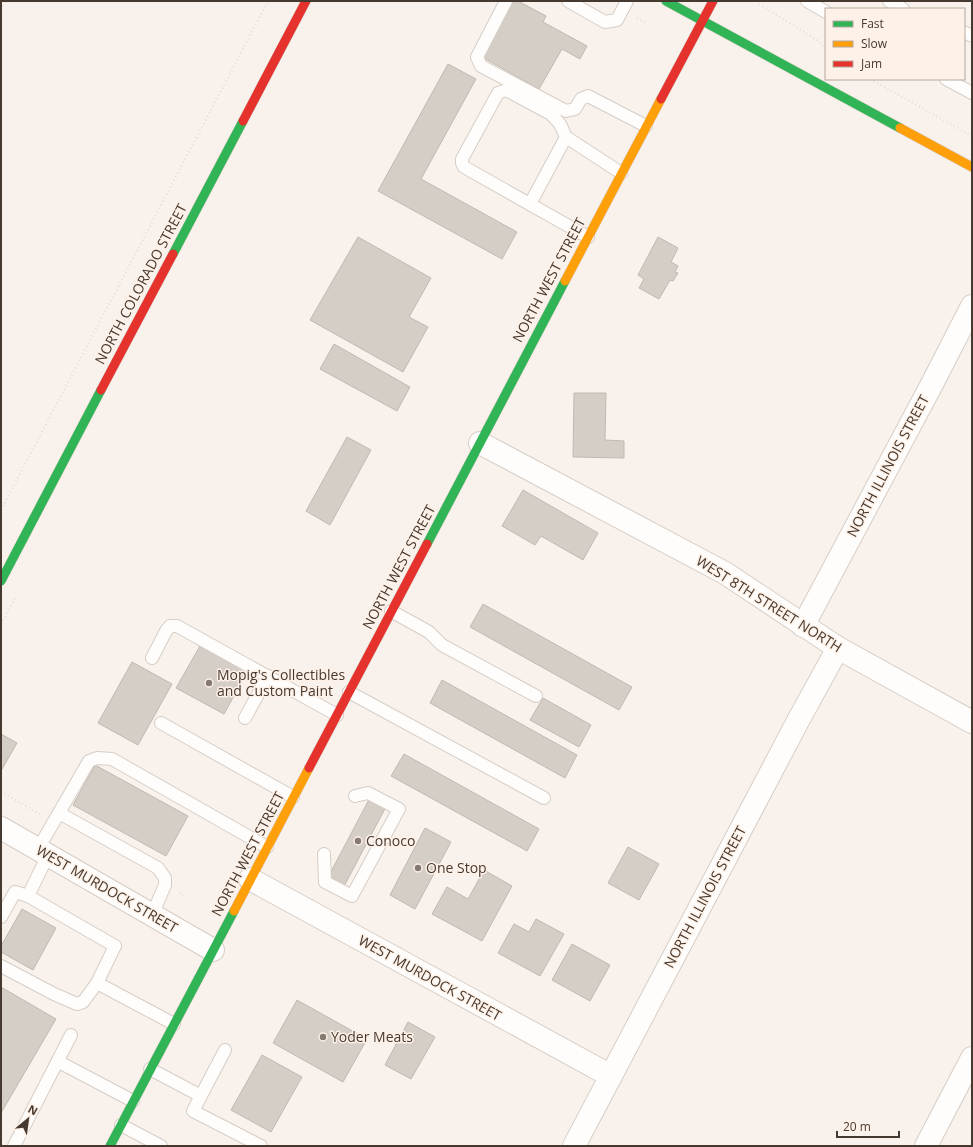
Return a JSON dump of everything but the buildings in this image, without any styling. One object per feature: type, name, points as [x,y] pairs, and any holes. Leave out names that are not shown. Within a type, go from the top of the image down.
[{"type":"main road","name":"NORTH COLORADO STREET","points":[[1,581],[306,1]]},
{"type":"main road","points":[[666,1],[972,167]]},
{"type":"main road","name":"NORTH WEST STREET","points":[[110,1146],[701,21],[713,1]]},
{"type":"street","name":"NORTH ILLINOIS STREET","points":[[803,626],[972,306]]},
{"type":"street","name":"WEST 8TH STREET NORTH","points":[[480,443],[725,573],[838,648],[972,722]]},
{"type":"street","name":"NORTH ILLINOIS STREET","points":[[574,1146],[799,719],[838,648]]},
{"type":"street","name":"WEST MURDOCK STREET","points":[[1,828],[213,950]]},
{"type":"street","name":"WEST MURDOCK STREET","points":[[250,879],[611,1076]]},
{"type":"street","points":[[926,1146],[972,1058]]},
{"type":"lane","points":[[506,1],[477,57],[481,66],[566,111],[575,109],[581,99],[588,96],[646,126]]},
{"type":"lane","points":[[568,1],[605,22],[617,20],[626,1]]},
{"type":"lane","points":[[807,1],[825,11]]},
{"type":"lane","points":[[889,1],[901,8]]},
{"type":"lane","points":[[948,80],[972,94]]},
{"type":"lane","points":[[588,237],[464,167],[462,159],[498,93],[506,90],[551,114],[560,124],[566,137],[621,174]]},
{"type":"lane","points":[[530,204],[566,137]]},
{"type":"lane","points":[[391,611],[429,632],[442,645],[536,696]]},
{"type":"lane","points":[[152,658],[166,631],[170,626],[177,626],[337,715]]},
{"type":"lane","points":[[245,718],[268,676]]},
{"type":"lane","points":[[349,692],[544,798]]},
{"type":"lane","points":[[161,723],[293,797]]},
{"type":"lane","points":[[28,896],[43,852],[59,813],[90,761],[97,758],[112,759],[267,847]]},
{"type":"lane","points":[[324,854],[325,882],[352,896],[399,809],[368,793],[355,796]]},
{"type":"lane","points":[[59,813],[158,868],[165,878],[165,885],[152,915]]},
{"type":"lane","points":[[1,917],[15,892],[28,896],[115,946],[96,982],[83,1002],[77,1004],[54,994],[1,966]]},
{"type":"lane","points":[[1,958],[40,979],[54,994]]},
{"type":"lane","points":[[96,982],[174,1024]]},
{"type":"lane","points":[[14,1146],[59,1062],[71,1035]]},
{"type":"lane","points":[[225,1050],[193,1111],[261,1146]]},
{"type":"lane","points":[[59,1062],[133,1101]]},
{"type":"lane","points":[[150,1069],[201,1096]]},
{"type":"lane","points":[[121,1125],[161,1146]]},
{"type":"path","points":[[1,10],[6,1]]},
{"type":"path","points":[[1,510],[268,1]]},
{"type":"path","points":[[759,4],[825,47]]},
{"type":"path","points":[[872,80],[972,136]]},
{"type":"traffic: fast","points":[[666,1],[900,128]]},
{"type":"traffic: fast","points":[[173,254],[243,121]]},
{"type":"traffic: fast","points":[[427,544],[565,281]]},
{"type":"traffic: fast","points":[[1,581],[101,390]]},
{"type":"traffic: fast","points":[[110,1146],[234,911]]},
{"type":"traffic: slow","points":[[565,281],[661,99]]},
{"type":"traffic: slow","points":[[900,128],[972,167]]},
{"type":"traffic: slow","points":[[234,911],[309,768]]},
{"type":"traffic: jam","points":[[243,121],[306,1]]},
{"type":"traffic: jam","points":[[661,99],[713,1]]},
{"type":"traffic: jam","points":[[101,390],[173,254]]},
{"type":"traffic: jam","points":[[309,768],[427,544]]},
{"type":"place","name":"Mopig's Collectibles and Custom Paint","points":[[209,683]]},
{"type":"place","name":"Conoco","points":[[358,841]]},
{"type":"place","name":"One Stop","points":[[418,868]]},
{"type":"place","name":"Yoder Meats","points":[[323,1037]]}]
